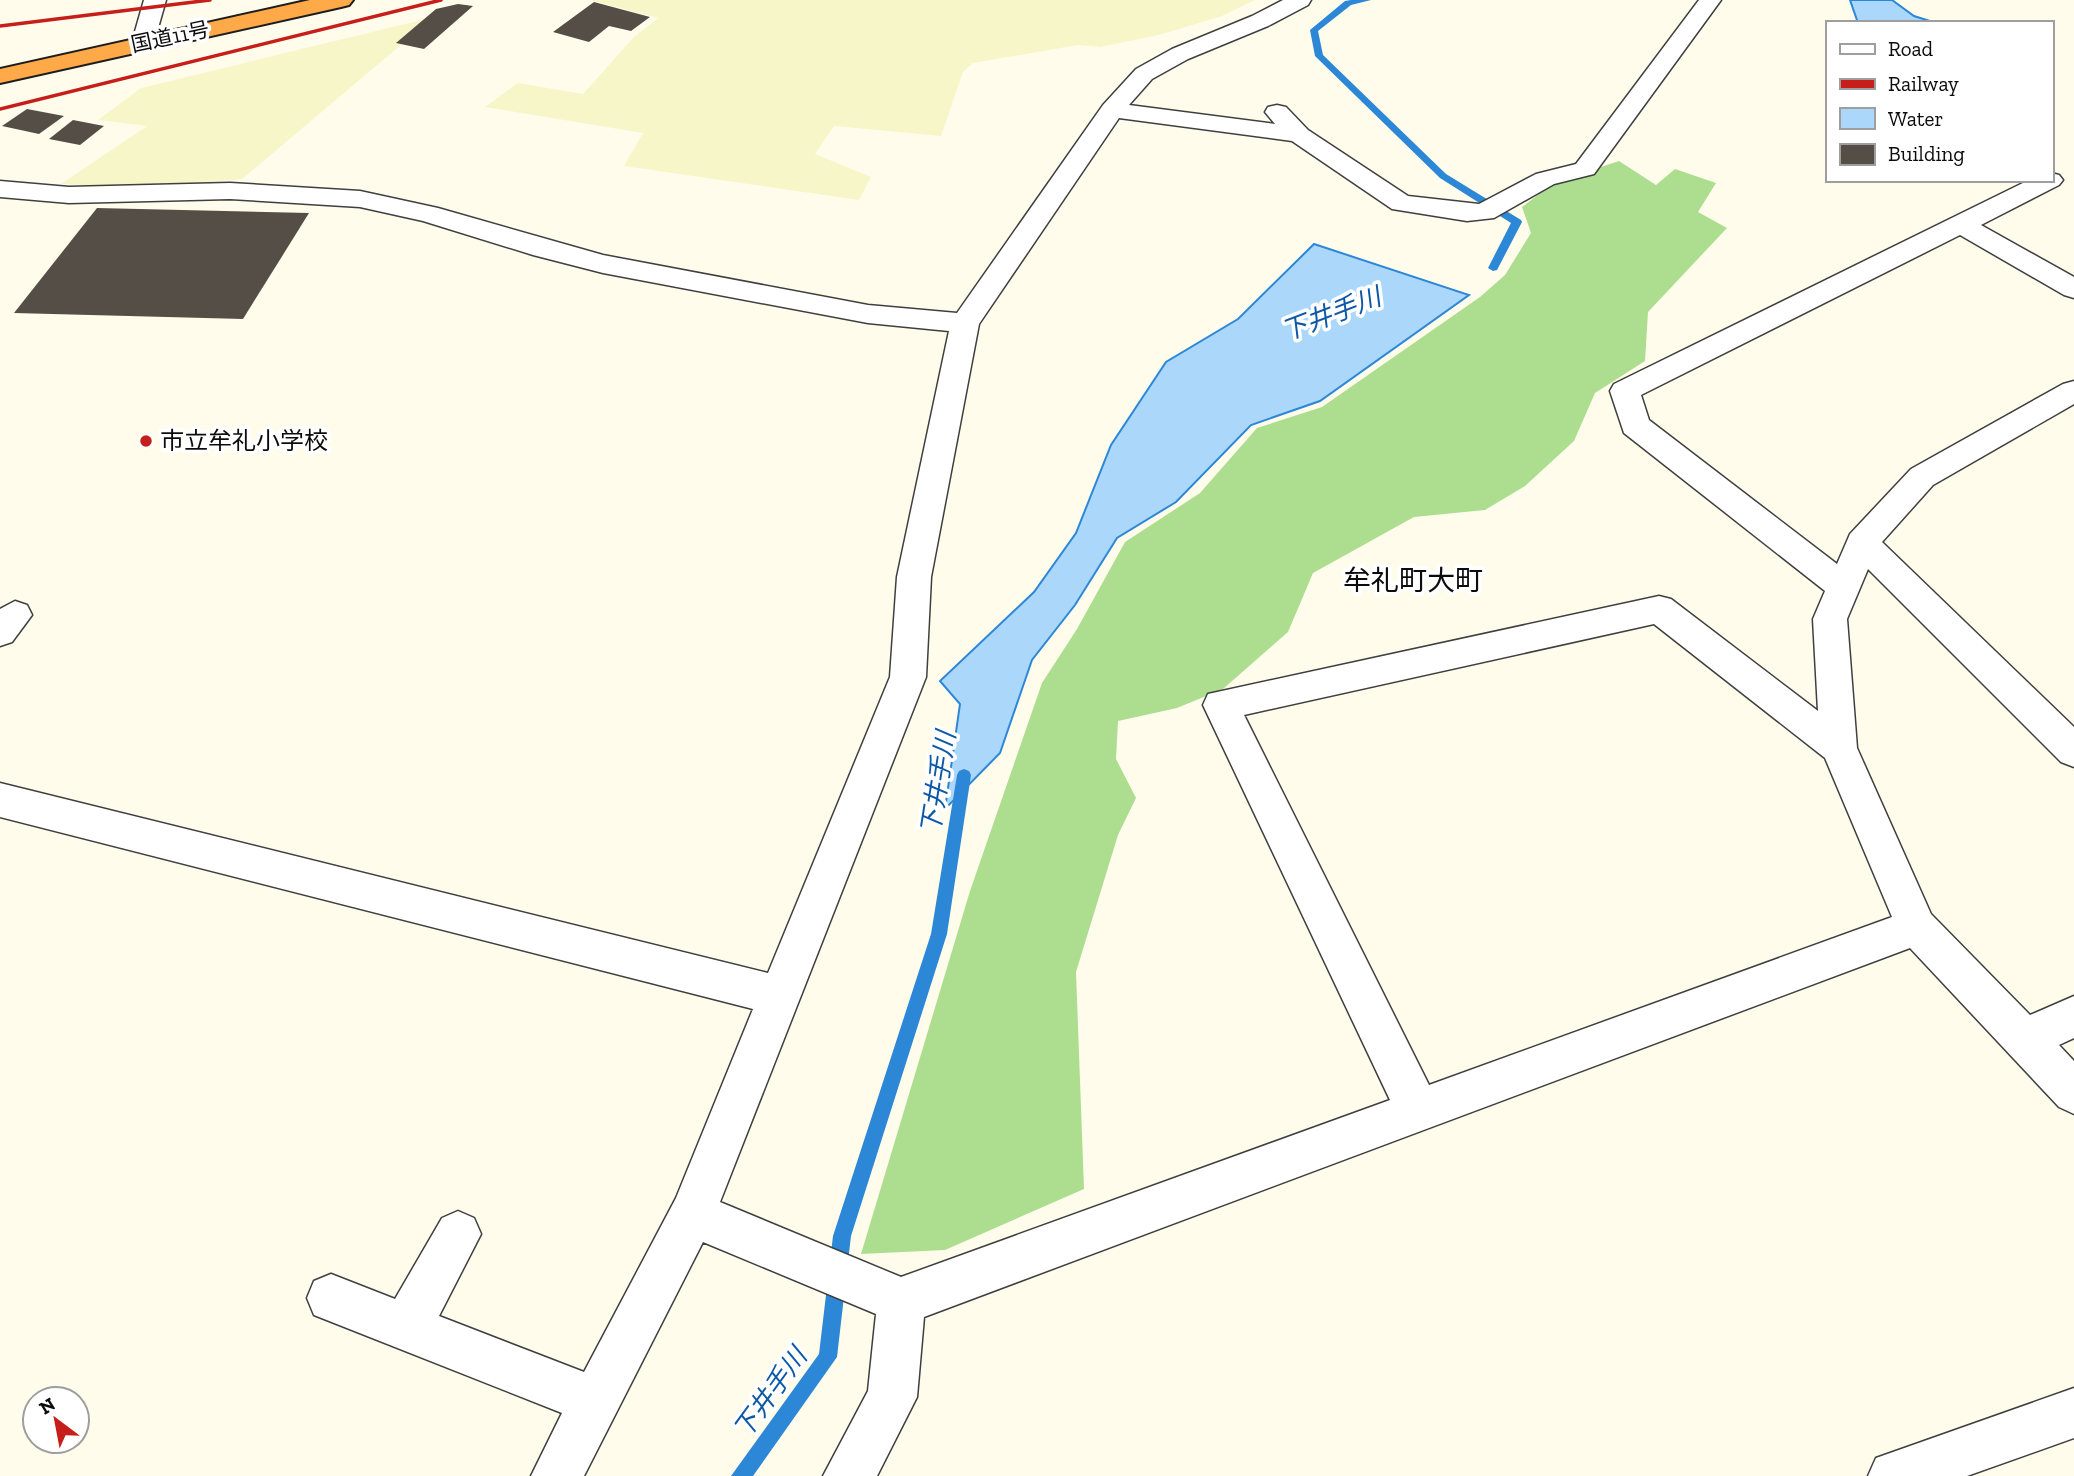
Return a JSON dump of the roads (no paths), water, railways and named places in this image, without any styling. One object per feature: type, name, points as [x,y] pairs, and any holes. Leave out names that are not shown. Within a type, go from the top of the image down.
[{"type":"highway","name":"国道11号","points":[[0,76],[341,0]]},
{"type":"street","points":[[143,42],[155,0]]},
{"type":"street","points":[[557,1476],[692,1214],[908,677],[914,577],[965,323],[1112,110],[1144,74],[1180,54],[1260,22],[1300,0]]},
{"type":"street","points":[[1277,112],[1298,135],[1401,202],[1467,213],[1494,208],[1545,179],[1585,169],[1710,0]]},
{"type":"street","points":[[1112,110],[1298,135]]},
{"type":"street","points":[[2053,179],[2074,169]]},
{"type":"street","points":[[1843,587],[1635,425],[1625,391],[2047,182]]},
{"type":"street","points":[[0,189],[69,195],[230,191],[360,199],[429,214],[543,249],[603,264],[868,314],[965,323]]},
{"type":"street","points":[[1960,224],[2074,289]]},
{"type":"street","points":[[2074,391],[1922,477],[1862,543],[1830,619],[1839,748],[1917,927],[2074,1091]]},
{"type":"street","points":[[1862,543],[2074,751]]},
{"type":"street","points":[[1418,1111],[1221,705],[1659,610],[1839,748]]},
{"type":"street","points":[[0,800],[779,996]]},
{"type":"street","points":[[692,1214],[888,1295],[1418,1111],[1917,927]]},
{"type":"street","points":[[2024,1039],[2074,1017]]},
{"type":"street","points":[[406,1327],[458,1234]]},
{"type":"street","points":[[849,1476],[892,1397],[888,1295]]},
{"type":"street","points":[[331,1298],[597,1402]]},
{"type":"street","points":[[1894,1476],[2074,1413]]},
{"type":"water","points":[[1850,0],[1892,0],[1914,16],[1930,21],[1857,21]]},
{"type":"water","points":[[1314,244],[1469,295],[1320,401],[1251,425],[1176,502],[1117,538],[1075,605],[1032,660],[1000,753],[945,809],[960,704],[940,681],[1034,592],[1076,533],[1111,445],[1166,362],[1238,319]]},
{"type":"waterway","name":"下井手川","points":[[1367,0],[1348,3],[1314,30],[1319,56],[1443,176],[1517,222],[1493,268]]},
{"type":"waterway","name":"下井手川","points":[[741,1476],[828,1357],[842,1236],[939,934],[964,775]]},
{"type":"railway","points":[[0,26],[210,0]]},
{"type":"railway","points":[[0,109],[441,0]]},
{"type":"place","name":"市立牟礼小学校","points":[[146,441]]},
{"type":"district","name":"牟礼町大町","points":[[1413,580]]}]
